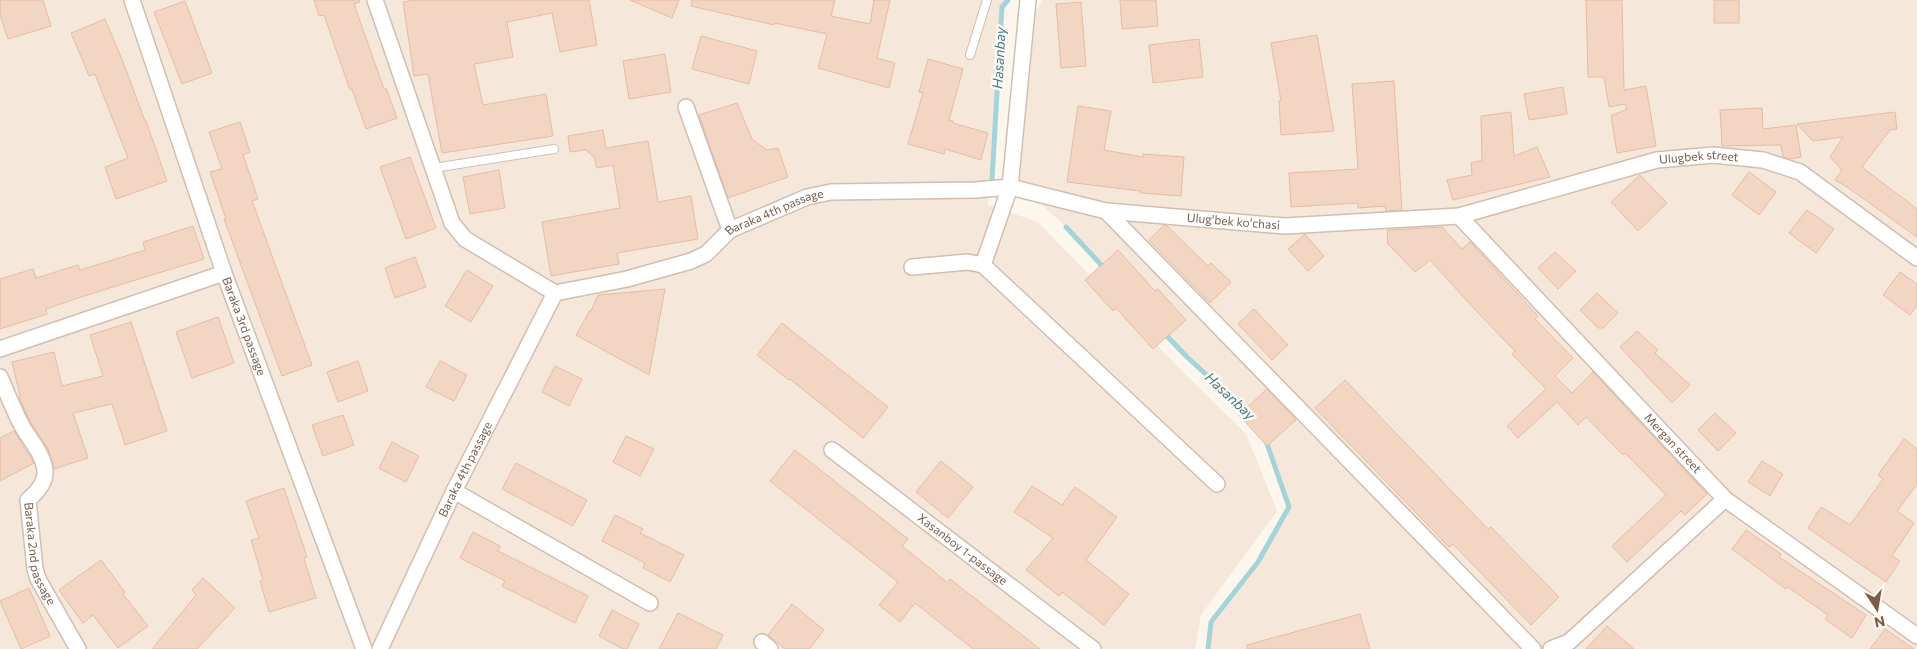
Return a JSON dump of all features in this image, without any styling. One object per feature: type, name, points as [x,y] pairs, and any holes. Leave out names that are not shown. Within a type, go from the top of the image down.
[{"type":"street","name":"Baraka 3rd passage","points":[[132,0],[224,273],[364,649]]},
{"type":"street","points":[[375,0],[452,224],[465,239],[555,293]]},
{"type":"street","points":[[983,265],[1010,187],[1028,0]]},
{"type":"street","points":[[686,107],[730,230]]},
{"type":"street","name":"Ulugbek street","points":[[1459,216],[1657,160],[1713,155],[1764,160],[1800,172],[1917,258]]},
{"type":"street","name":"Ulug'bek ko'chasi","points":[[1010,187],[1106,211],[1285,226],[1459,216]]},
{"type":"street","name":"Baraka 4th passage","points":[[380,649],[454,491],[555,293],[626,279],[691,261],[706,254],[730,230],[807,197],[831,192],[974,190],[1010,187]]},
{"type":"street","points":[[1106,211],[1534,649]]},
{"type":"street","name":"Mergan street","points":[[1459,216],[1725,499],[1917,636]]},
{"type":"street","points":[[912,267],[968,262],[983,265],[1217,484]]},
{"type":"street","points":[[0,349],[224,273]]},
{"type":"street","name":"Baraka 2nd passage","points":[[0,377],[22,426],[42,460],[45,470],[45,476],[40,489],[28,500],[35,569],[38,579],[78,649]]},
{"type":"street","name":"Xasanboy 1-passage","points":[[832,450],[1092,649]]},
{"type":"street","points":[[454,491],[650,603]]},
{"type":"street","points":[[1551,649],[1569,642],[1725,499]]},
{"type":"lane","points":[[970,55],[987,0]]},
{"type":"lane","points":[[434,168],[554,150]]},
{"type":"shaded area","points":[[0,0],[1010,0],[1000,10],[988,205],[1038,222],[1179,368],[1246,434],[1277,511],[1201,615],[1195,649],[0,649]]},
{"type":"shaded area","points":[[1043,0],[1917,0],[1917,649],[1208,649],[1211,622],[1258,562],[1289,507],[1260,424],[1186,356],[1066,227],[1019,184],[1036,10]]},
{"type":"building","points":[[0,0],[43,0],[51,26],[8,39],[0,15]]},
{"type":"building","points":[[314,0],[359,0],[360,2],[354,4],[384,89],[386,88],[397,118],[366,129],[352,89],[350,90],[324,15],[319,16]]},
{"type":"building","points":[[415,0],[589,0],[597,45],[560,52],[552,13],[507,22],[513,57],[474,64],[483,105],[546,94],[553,136],[442,153],[428,74],[414,76],[403,2]]},
{"type":"building","points":[[630,0],[679,0],[672,18]]},
{"type":"building","points":[[692,0],[835,0],[831,16],[870,24],[874,0],[890,0],[877,58],[895,63],[889,88],[818,68],[827,34],[774,23],[774,25],[691,6]]},
{"type":"building","points":[[1120,0],[1156,0],[1158,26],[1122,29]]},
{"type":"building","points":[[1586,0],[1622,0],[1624,90],[1646,86],[1656,146],[1617,153],[1611,116],[1627,109],[1625,104],[1609,107],[1604,77],[1588,77]]},
{"type":"building","points":[[1714,0],[1739,0],[1739,23],[1714,23]]},
{"type":"building","points":[[185,1],[212,73],[182,84],[154,12]]},
{"type":"building","points":[[1081,2],[1086,66],[1061,68],[1056,4]]},
{"type":"building","points":[[105,19],[146,121],[167,181],[116,199],[105,167],[128,158],[95,74],[89,76],[71,33]]},
{"type":"building","points":[[1317,35],[1334,131],[1281,135],[1279,101],[1281,101],[1271,43]]},
{"type":"building","points":[[701,36],[757,51],[749,84],[692,69]]},
{"type":"building","points":[[1199,39],[1203,77],[1153,83],[1149,45]]},
{"type":"building","points":[[665,54],[671,92],[629,99],[623,61]]},
{"type":"building","points":[[928,59],[963,69],[949,120],[953,121],[953,123],[988,133],[981,160],[945,149],[944,154],[908,144],[923,93],[919,92]]},
{"type":"building","points":[[1394,81],[1402,210],[1386,211],[1385,206],[1358,208],[1358,203],[1291,207],[1289,173],[1358,169],[1352,84]]},
{"type":"building","points":[[1563,87],[1567,114],[1529,120],[1524,94]]},
{"type":"building","points":[[737,103],[752,139],[767,150],[778,148],[788,177],[728,198],[699,115]]},
{"type":"building","points":[[1078,106],[1111,111],[1104,150],[1143,157],[1143,154],[1184,157],[1181,196],[1140,193],[1140,191],[1067,182]]},
{"type":"building","points":[[1762,108],[1763,129],[1796,125],[1801,157],[1790,159],[1783,157],[1781,145],[1722,146],[1720,110]]},
{"type":"building","points":[[1511,112],[1514,156],[1537,147],[1550,177],[1453,200],[1447,180],[1472,175],[1471,163],[1482,160],[1481,116]]},
{"type":"building","points":[[1895,112],[1897,129],[1890,130],[1862,167],[1917,209],[1917,237],[1835,180],[1842,170],[1830,157],[1843,137],[1813,141],[1797,124]]},
{"type":"building","points":[[240,122],[250,152],[243,155],[258,199],[252,201],[312,365],[282,376],[224,219],[226,219],[210,172],[222,169],[209,132]]},
{"type":"building","points":[[603,130],[606,148],[648,141],[658,202],[691,196],[698,239],[617,253],[619,264],[551,276],[542,222],[620,208],[613,165],[597,168],[594,157],[586,150],[570,152],[568,136]]},
{"type":"building","points":[[410,157],[436,228],[406,239],[380,167]]},
{"type":"building","points":[[499,170],[505,208],[470,214],[463,177]]},
{"type":"building","points":[[1749,172],[1776,192],[1759,215],[1732,195]]},
{"type":"building","points":[[1640,175],[1667,203],[1638,231],[1611,202]]},
{"type":"building","points":[[1807,210],[1834,229],[1816,253],[1789,233]]},
{"type":"building","points":[[1164,225],[1208,266],[1211,263],[1231,282],[1210,303],[1149,240]]},
{"type":"building","points":[[193,226],[204,259],[46,309],[47,314],[0,329],[0,279],[33,269],[36,278],[78,265],[80,270],[145,250],[143,242]]},
{"type":"building","points":[[1442,227],[1462,249],[1470,242],[1538,316],[1535,319],[1573,358],[1555,376],[1572,393],[1593,372],[1707,494],[1685,515],[1681,511],[1627,562],[1612,546],[1666,495],[1586,417],[1578,425],[1557,402],[1518,438],[1507,426],[1546,389],[1512,354],[1515,351],[1430,260],[1415,272],[1388,244],[1387,230]]},
{"type":"building","points":[[1305,234],[1324,256],[1308,271],[1288,249]]},
{"type":"building","points":[[1118,250],[1155,291],[1158,289],[1186,320],[1153,349],[1116,308],[1113,311],[1085,280]]},
{"type":"building","points":[[1555,252],[1576,271],[1558,289],[1538,268]]},
{"type":"building","points":[[415,257],[426,287],[395,298],[385,268]]},
{"type":"building","points":[[467,270],[493,286],[471,322],[445,306]]},
{"type":"building","points":[[1900,272],[1917,284],[1917,305],[1910,315],[1883,295]]},
{"type":"building","points":[[665,289],[649,375],[576,335],[591,311],[598,295]]},
{"type":"building","points":[[1597,293],[1618,313],[1603,328],[1598,328],[1580,310]]},
{"type":"building","points":[[1254,309],[1288,345],[1272,360],[1238,324]]},
{"type":"building","points":[[218,317],[234,363],[192,378],[176,332]]},
{"type":"building","points":[[131,322],[167,431],[125,445],[112,404],[73,413],[88,458],[54,469],[48,449],[30,421],[19,397],[12,362],[54,352],[62,386],[103,376],[90,335]]},
{"type":"building","points":[[782,323],[888,407],[863,438],[757,355]]},
{"type":"building","points":[[1637,331],[1658,350],[1655,353],[1690,385],[1672,403],[1620,347]]},
{"type":"building","points":[[358,361],[368,391],[338,402],[327,372]]},
{"type":"building","points":[[440,361],[467,375],[454,401],[426,387]]},
{"type":"building","points":[[555,366],[582,379],[569,406],[542,392]]},
{"type":"building","points":[[1345,380],[1488,529],[1491,527],[1559,597],[1531,625],[1453,544],[1449,547],[1315,408]]},
{"type":"building","points":[[1267,389],[1296,420],[1267,446],[1239,415]]},
{"type":"building","points":[[1715,413],[1736,433],[1718,451],[1698,430]]},
{"type":"building","points":[[343,415],[354,445],[323,456],[312,425]]},
{"type":"building","points":[[14,431],[34,463],[0,481],[0,438]]},
{"type":"building","points":[[626,436],[654,449],[640,476],[613,462]]},
{"type":"building","points":[[1904,439],[1917,449],[1917,484],[1897,511],[1914,523],[1892,556],[1900,561],[1886,582],[1808,528],[1821,507],[1850,525],[1883,479],[1878,475]]},
{"type":"building","points":[[392,442],[419,456],[406,482],[379,468]]},
{"type":"building","points":[[795,450],[908,539],[902,546],[947,582],[950,579],[1040,649],[973,649],[915,603],[900,622],[879,605],[898,582],[770,481]]},
{"type":"building","points":[[941,461],[973,487],[948,518],[916,492]]},
{"type":"building","points":[[1762,461],[1783,474],[1770,496],[1748,482]]},
{"type":"building","points":[[516,463],[587,500],[573,526],[502,489]]},
{"type":"building","points":[[1032,486],[1062,505],[1075,487],[1117,517],[1086,560],[1129,594],[1104,625],[1062,592],[1059,596],[1026,570],[1053,538],[1014,512]]},
{"type":"building","points":[[284,488],[307,557],[304,558],[316,598],[269,612],[260,581],[263,580],[251,540],[259,538],[246,501]]},
{"type":"building","points":[[615,515],[643,529],[640,533],[684,555],[670,582],[643,568],[645,563],[602,541]]},
{"type":"building","points":[[1746,530],[1781,554],[1779,557],[1866,615],[1852,638],[1825,619],[1828,615],[1788,587],[1786,589],[1732,549]]},
{"type":"building","points":[[473,532],[500,546],[498,551],[588,596],[575,623],[502,586],[505,581],[460,558]]},
{"type":"building","points":[[101,560],[125,592],[123,594],[148,626],[118,648],[93,615],[83,623],[59,590]]},
{"type":"building","points":[[203,578],[235,608],[197,649],[152,649],[196,595],[192,590]]},
{"type":"building","points":[[29,588],[50,636],[21,649],[0,601]]},
{"type":"building","points":[[792,604],[824,630],[809,649],[785,649],[768,635]]},
{"type":"building","points":[[612,610],[639,624],[627,649],[623,649],[599,636]]},
{"type":"building","points":[[678,613],[723,635],[716,649],[659,649]]},
{"type":"building","points":[[1360,614],[1370,649],[1247,649],[1247,645]]},
{"type":"building","points":[[1607,626],[1634,649],[1586,649]]},
{"type":"building","points":[[1885,629],[1891,633],[1914,649],[1870,649]]},
{"type":"waterway","name":"Hasanbay","points":[[992,179],[1002,7],[1008,0]]},
{"type":"waterway","name":"Hasanbay","points":[[1066,227],[1106,270]]},
{"type":"waterway","name":"Hasanbay","points":[[1164,333],[1248,413]]},
{"type":"waterway","name":"Hasanbay","points":[[1208,649],[1211,622],[1258,562],[1289,507],[1266,441]]}]
